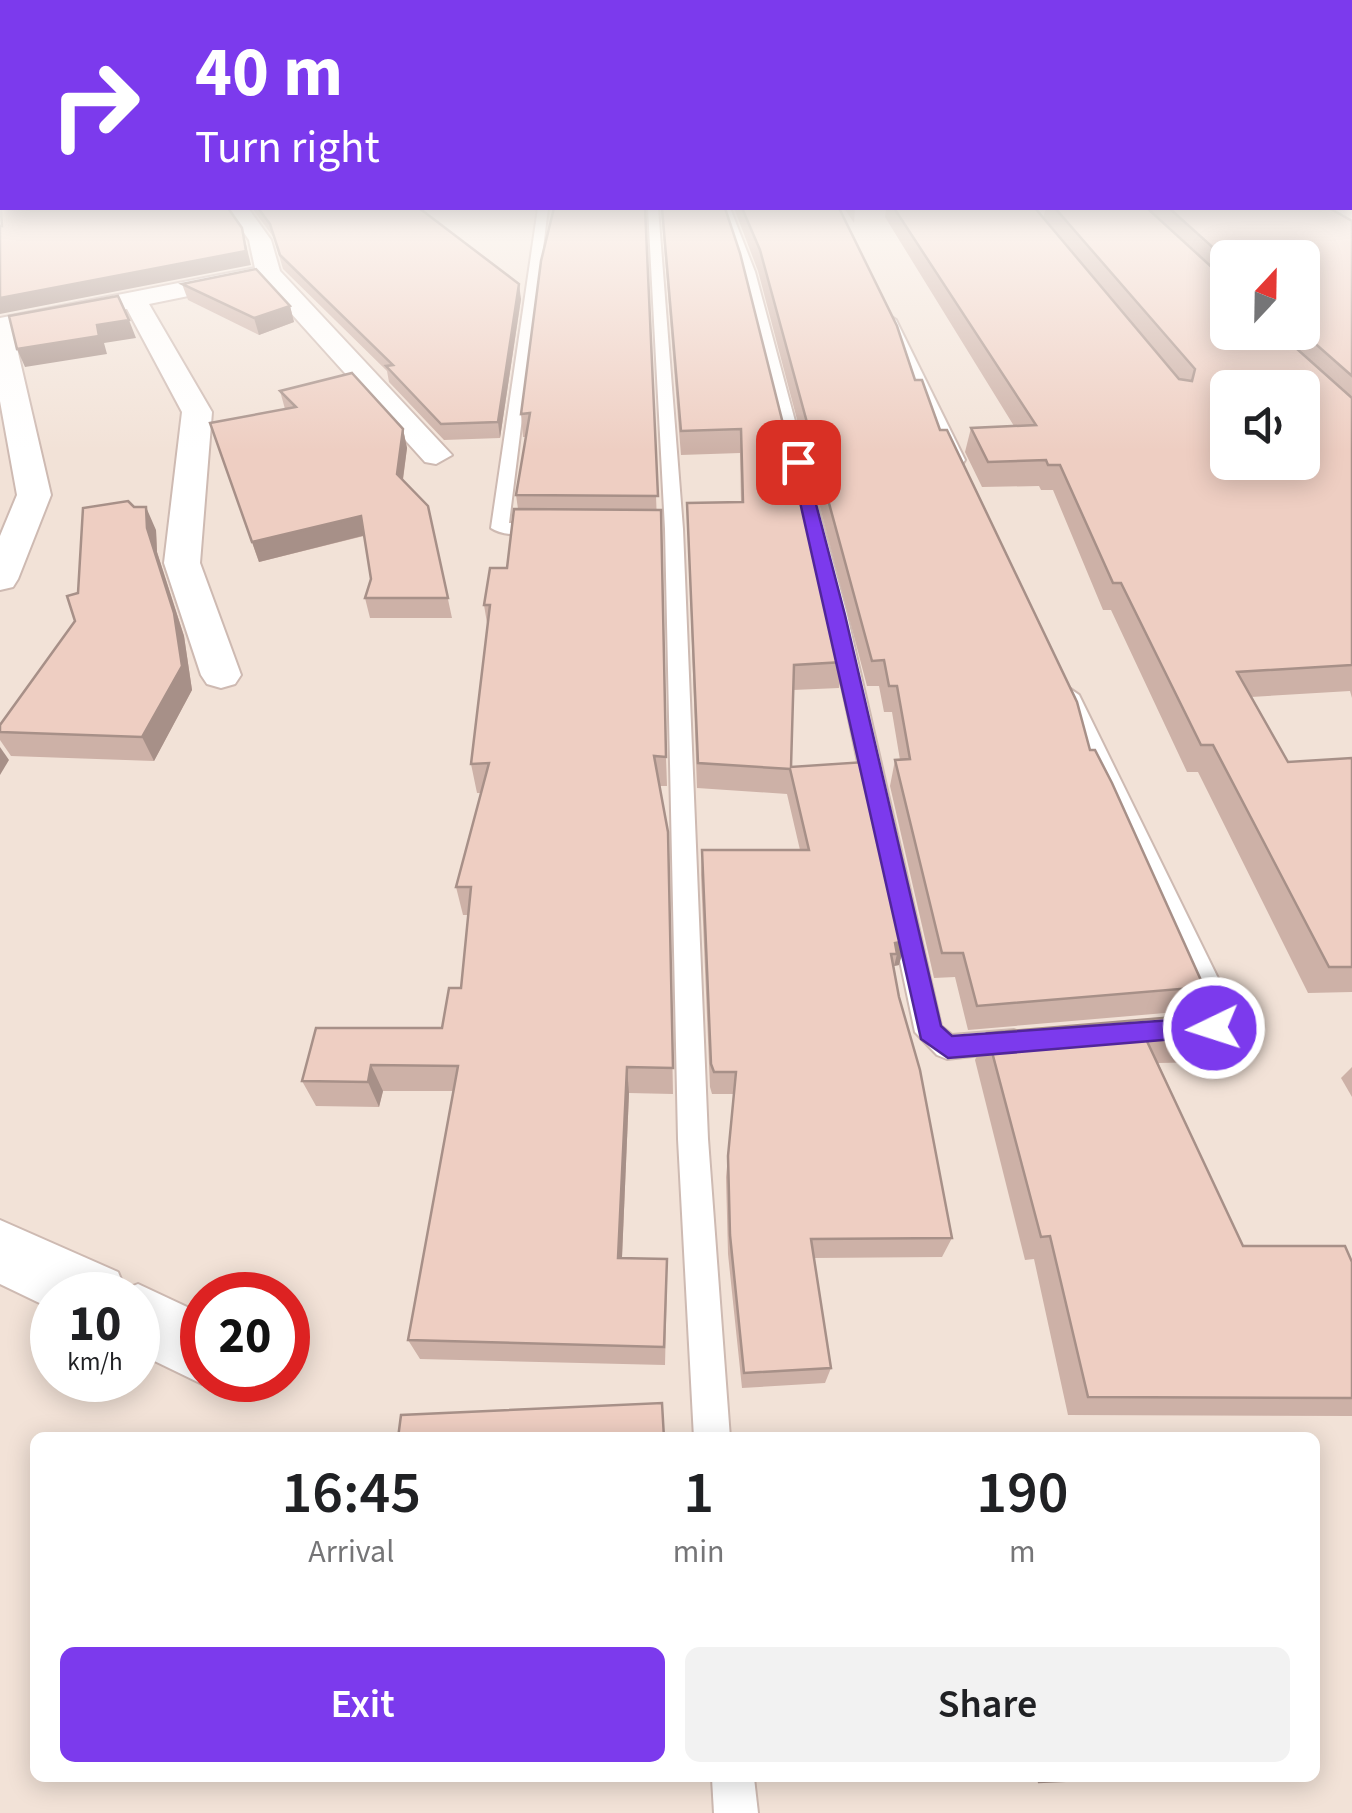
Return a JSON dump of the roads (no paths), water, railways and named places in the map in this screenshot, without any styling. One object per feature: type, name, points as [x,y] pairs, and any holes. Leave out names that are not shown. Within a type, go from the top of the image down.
[{"type":"street","points":[[0,579],[34,495],[0,328],[220,283]]},
{"type":"street","points":[[277,283],[436,455]]},
{"type":"street","points":[[134,300],[197,412],[182,563],[220,675]]},
{"type":"street","points":[[0,1251],[45,1272]]},
{"type":"lane","points":[[534,283],[500,528],[558,528]]},
{"type":"lane","points":[[656,283],[693,1139],[712,1432]]},
{"type":"lane","points":[[752,283],[837,615],[930,1032],[948,1047],[1042,1040]]},
{"type":"lane","points":[[879,297],[965,477]]},
{"type":"lane","points":[[1059,674],[1222,1015],[1214,1028],[1176,1030]]},
{"type":"lane","points":[[733,1782],[736,1813]]}]
